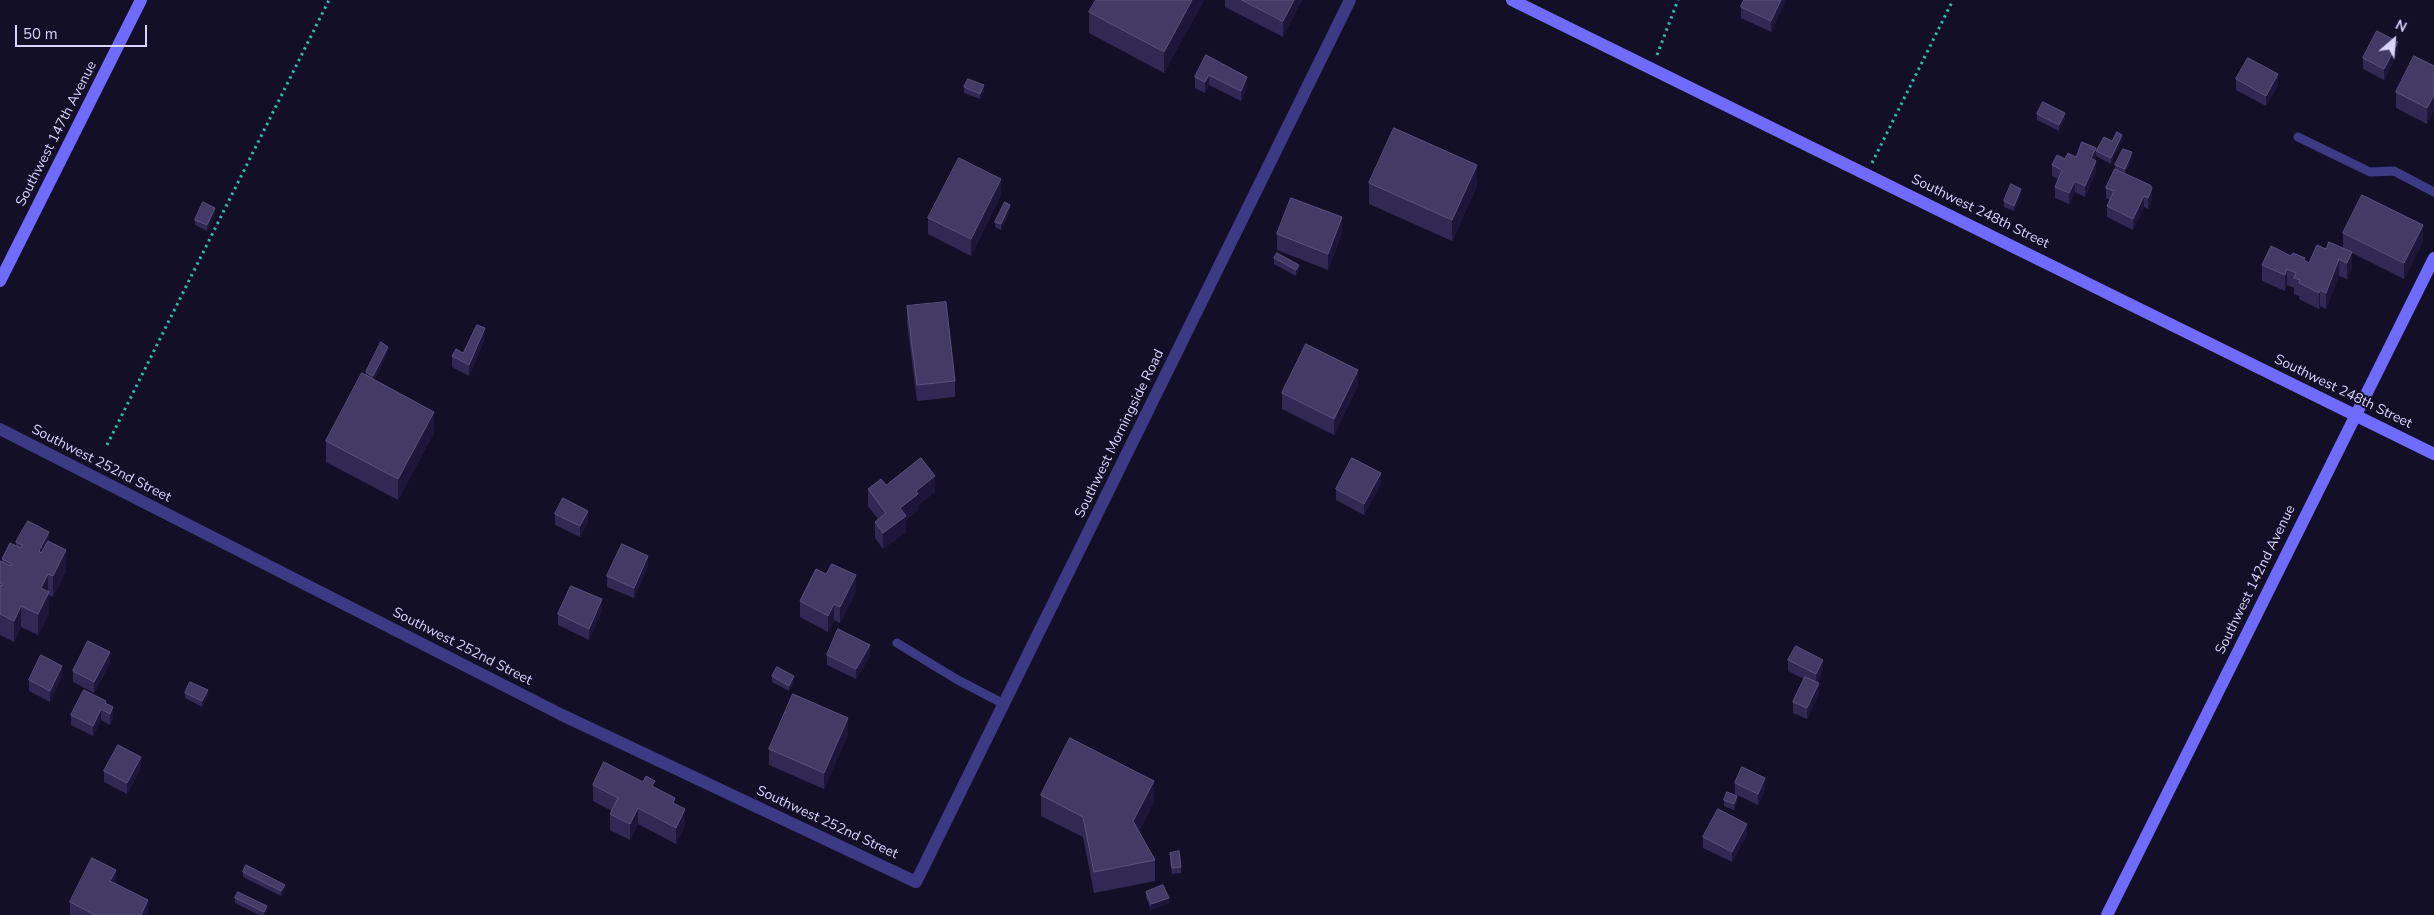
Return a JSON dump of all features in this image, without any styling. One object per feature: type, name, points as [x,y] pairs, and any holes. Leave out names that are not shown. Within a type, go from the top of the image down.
[{"type":"street","name":"Southwest 147th Avenue","points":[[0,281],[141,0]]},
{"type":"street","name":"Southwest Morningside Road","points":[[916,882],[1350,0]]},
{"type":"street","name":"Southwest 248th Street","points":[[1512,0],[1652,70],[1867,173],[2434,454]]},
{"type":"street","name":"Southwest 142nd Avenue","points":[[2107,915],[2434,258]]},
{"type":"street","name":"Southwest 252nd Street","points":[[0,429],[562,715],[916,882]]},
{"type":"lane","points":[[2298,137],[2370,172],[2394,171],[2434,192]]},
{"type":"lane","points":[[897,643],[956,679],[1004,704]]},
{"type":"path","points":[[107,444],[329,0]]},
{"type":"path","points":[[1652,70],[1678,0]]},
{"type":"path","points":[[1867,173],[1953,0]]},
{"type":"building","points":[[1096,0],[1192,0],[1164,52],[1089,12]]},
{"type":"building","points":[[1242,0],[1294,0],[1283,21]]},
{"type":"building","points":[[1744,0],[1781,0],[1771,21],[1741,7]]},
{"type":"building","points":[[2377,31],[2398,42],[2384,69],[2363,58]]},
{"type":"building","points":[[1206,55],[1247,77],[1241,91],[1209,75],[1205,82],[1195,77]]},
{"type":"building","points":[[2414,56],[2434,66],[2434,95],[2427,108],[2396,92]]},
{"type":"building","points":[[2248,58],[2278,74],[2266,96],[2236,79]]},
{"type":"building","points":[[968,79],[984,85],[980,94],[964,87]]},
{"type":"building","points":[[2043,102],[2065,113],[2059,125],[2037,114]]},
{"type":"building","points":[[1394,128],[1477,165],[1452,220],[1369,183]]},
{"type":"building","points":[[2117,132],[2122,135],[2111,158],[2096,151],[2104,137],[2112,141]]},
{"type":"building","points":[[2082,142],[2096,148],[2091,158],[2096,161],[2085,186],[2075,181],[2069,193],[2055,187],[2062,170],[2052,165],[2057,155],[2065,159],[2068,153],[2076,157]]},
{"type":"building","points":[[2123,149],[2132,152],[2125,169],[2115,165]]},
{"type":"building","points":[[959,158],[1001,179],[971,239],[928,218]]},
{"type":"building","points":[[2115,169],[2150,185],[2152,188],[2148,198],[2144,196],[2133,219],[2107,206],[2114,191],[2106,188]]},
{"type":"building","points":[[2011,184],[2021,189],[2014,206],[2004,201]]},
{"type":"building","points":[[2362,195],[2423,225],[2404,263],[2343,233]]},
{"type":"building","points":[[1291,198],[1342,217],[1328,254],[1277,234]]},
{"type":"building","points":[[203,202],[215,208],[207,225],[195,220]]},
{"type":"building","points":[[1005,202],[1010,205],[1001,224],[995,222]]},
{"type":"building","points":[[2329,242],[2352,252],[2347,263],[2339,259],[2326,293],[2320,290],[2319,293],[2299,283],[2300,280],[2294,278],[2296,273],[2287,269],[2285,275],[2262,265],[2271,246],[2291,256],[2293,253],[2305,258],[2304,260],[2309,263],[2317,245],[2326,249]]},
{"type":"building","points":[[1277,253],[1299,265],[1296,270],[1274,258]]},
{"type":"building","points":[[946,302],[955,381],[917,385],[907,306]]},
{"type":"building","points":[[477,325],[485,328],[469,365],[452,356],[456,349],[463,353]]},
{"type":"building","points":[[381,342],[388,347],[373,376],[366,372]]},
{"type":"building","points":[[1306,344],[1358,370],[1334,419],[1282,393]]},
{"type":"building","points":[[362,373],[434,412],[398,479],[326,441]]},
{"type":"building","points":[[921,458],[935,476],[916,491],[918,494],[900,508],[906,516],[883,533],[875,522],[886,513],[868,489],[881,479],[886,485]]},
{"type":"building","points":[[1352,458],[1381,473],[1364,504],[1336,489]]},
{"type":"building","points":[[563,498],[588,511],[580,526],[555,514]]},
{"type":"building","points":[[28,521],[49,532],[39,551],[41,553],[48,541],[66,550],[53,576],[48,574],[41,588],[49,592],[38,614],[21,606],[14,621],[0,614],[0,585],[2,584],[0,583],[0,561],[11,566],[12,564],[2,559],[10,543],[21,548],[22,545],[16,542]]},
{"type":"building","points":[[622,544],[648,556],[634,588],[607,576]]},
{"type":"building","points":[[832,564],[856,575],[840,607],[834,604],[828,616],[800,601],[816,569],[826,574]]},
{"type":"building","points":[[571,586],[602,599],[589,629],[558,614]]},
{"type":"building","points":[[838,629],[870,645],[856,669],[827,655]]},
{"type":"building","points":[[88,641],[110,652],[94,682],[73,671]]},
{"type":"building","points":[[1796,646],[1823,660],[1816,674],[1788,660]]},
{"type":"building","points":[[41,655],[62,666],[50,691],[29,680]]},
{"type":"building","points":[[777,667],[794,676],[789,686],[772,676]]},
{"type":"building","points":[[1805,677],[1819,683],[1807,708],[1793,702]]},
{"type":"building","points":[[190,682],[208,690],[202,701],[185,693]]},
{"type":"building","points":[[84,690],[106,701],[105,703],[113,707],[110,714],[101,709],[93,726],[71,715]]},
{"type":"building","points":[[793,694],[848,718],[824,773],[769,749]]},
{"type":"building","points":[[1070,738],[1154,781],[1133,821],[1155,860],[1094,872],[1083,817],[1041,795]]},
{"type":"building","points":[[118,745],[141,757],[127,783],[104,771]]},
{"type":"building","points":[[604,762],[643,782],[646,776],[655,781],[652,786],[675,798],[673,803],[685,809],[676,828],[638,808],[630,824],[610,814],[618,798],[593,785]]},
{"type":"building","points":[[1742,767],[1765,778],[1758,794],[1735,783]]},
{"type":"building","points":[[1727,792],[1737,796],[1734,804],[1724,800]]},
{"type":"building","points":[[1718,809],[1747,824],[1732,852],[1703,837]]},
{"type":"building","points":[[1179,851],[1181,867],[1172,868],[1170,853]]},
{"type":"building","points":[[92,858],[116,870],[110,881],[148,900],[141,915],[95,915],[70,902]]},
{"type":"building","points":[[246,865],[285,885],[281,891],[243,872]]},
{"type":"building","points":[[1163,885],[1169,898],[1151,904],[1146,892]]},
{"type":"building","points":[[238,892],[267,906],[264,912],[235,898]]}]
